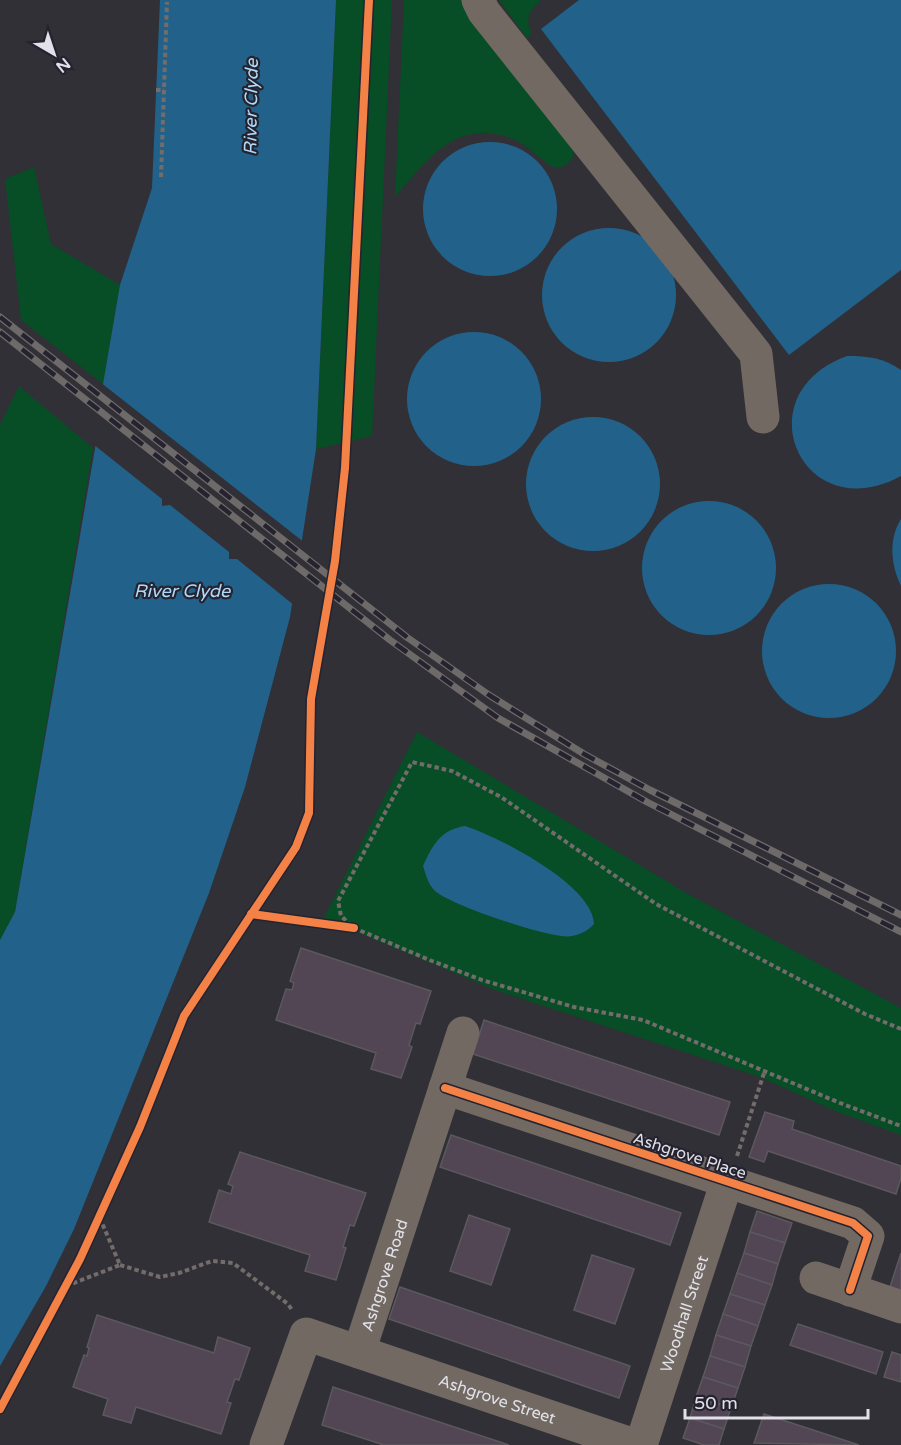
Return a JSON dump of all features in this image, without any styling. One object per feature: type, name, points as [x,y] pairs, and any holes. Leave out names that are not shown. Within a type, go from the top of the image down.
[{"type":"street","points":[[478,0],[484,12],[756,354],[763,417]]},
{"type":"street","name":"Ashgrove Road","points":[[306,1334],[358,1352],[464,1034]]},
{"type":"street","name":"Ashgrove Place","points":[[445,1088],[860,1227],[868,1236],[850,1290]]},
{"type":"street","name":"Woodhall Street","points":[[641,1445],[727,1181]]},
{"type":"street","points":[[816,1278],[901,1307]]},
{"type":"street","points":[[266,1445],[306,1334]]},
{"type":"street","name":"Ashgrove Street","points":[[358,1352],[634,1445]]},
{"type":"path","points":[[161,177],[167,2]]},
{"type":"path","points":[[156,90],[164,90]]},
{"type":"path","points":[[354,928],[346,922],[338,909],[341,893],[412,762],[452,771],[501,797],[656,903],[865,1014],[901,1029]]},
{"type":"path","points":[[343,869],[351,874]]},
{"type":"path","points":[[332,925],[354,928],[482,980],[574,1007],[643,1020],[901,1126]]},
{"type":"path","points":[[727,1181],[765,1070]]},
{"type":"path","points":[[94,1227],[104,1205]]},
{"type":"path","points":[[99,1216],[120,1265]]},
{"type":"path","points":[[66,1286],[120,1265],[160,1277],[179,1274],[212,1261],[233,1263],[288,1304],[306,1334]]},
{"type":"path","points":[[61,1295],[70,1277]]},
{"type":"green space","points":[[336,0],[392,0],[372,436],[316,449]]},
{"type":"green space","points":[[404,0],[465,0],[575,147],[570,162],[555,168],[513,139],[493,133],[475,133],[459,137],[432,156],[395,197]]},
{"type":"green space","points":[[499,0],[541,0],[529,15],[528,23],[532,33],[527,38]]},
{"type":"green space","points":[[34,167],[51,244],[120,285],[103,384],[21,320],[5,179]]},
{"type":"green space","points":[[19,386],[93,448],[15,912],[0,940],[0,425]]},
{"type":"green space","points":[[417,732],[688,894],[901,1008],[901,1135],[840,1113],[760,1077],[495,990],[324,918]]},
{"type":"water","name":"River Clyde","points":[[160,0],[336,0],[316,449],[290,617],[245,787],[209,893],[74,1229],[46,1286],[0,1366],[0,940],[15,912],[97,437],[103,384],[120,285],[152,188]]},
{"type":"water","points":[[579,0],[901,0],[901,270],[789,355],[541,29]]},
{"type":"water","points":[[490,142],[516,147],[538,161],[552,183],[557,209],[552,235],[538,257],[516,271],[490,276],[464,271],[442,257],[428,235],[423,209],[428,183],[442,161],[464,147]]},
{"type":"water","points":[[609,228],[635,233],[656,248],[671,269],[676,295],[671,321],[656,342],[635,357],[609,362],[583,357],[562,342],[547,321],[542,295],[547,269],[562,248],[583,233]]},
{"type":"water","points":[[474,332],[500,337],[522,351],[536,373],[541,399],[536,425],[522,447],[500,461],[474,466],[448,461],[426,447],[412,425],[407,399],[412,373],[426,351],[448,337]]},
{"type":"water","points":[[847,356],[876,359],[901,370],[901,476],[866,488],[836,485],[813,472],[798,450],[792,425],[797,398],[815,374]]},
{"type":"water","points":[[593,417],[619,422],[641,436],[655,458],[660,484],[655,510],[641,532],[619,546],[593,551],[567,546],[545,532],[531,510],[526,484],[531,458],[545,436],[567,422]]},
{"type":"water","points":[[709,501],[735,506],[757,520],[771,542],[776,568],[771,594],[757,616],[735,630],[709,635],[683,630],[661,616],[647,594],[642,568],[647,542],[661,520],[683,506]]},
{"type":"water","points":[[901,519],[901,586],[892,552],[894,535]]},
{"type":"water","points":[[829,584],[855,589],[877,603],[891,625],[896,651],[891,677],[877,699],[855,713],[829,718],[803,713],[781,699],[767,677],[762,651],[767,625],[781,603],[803,589]]},
{"type":"water","points":[[465,826],[499,840],[542,864],[562,879],[590,909],[594,924],[575,935],[549,934],[476,911],[435,891],[423,866],[439,839],[450,831]]},
{"type":"pier","points":[[100,382],[305,543],[295,606],[237,559],[229,559],[229,552],[170,505],[162,506],[162,499],[93,444]]},
{"type":"building","points":[[301,948],[431,991],[420,1024],[416,1023],[409,1045],[412,1047],[401,1078],[371,1069],[376,1053],[276,1020],[286,989],[292,990],[294,983],[290,981]]},
{"type":"building","points":[[484,1020],[730,1102],[719,1135],[473,1054]]},
{"type":"building","points":[[765,1112],[794,1121],[792,1129],[901,1166],[901,1178],[896,1194],[768,1151],[764,1162],[749,1157]]},
{"type":"building","points":[[451,1135],[681,1213],[670,1245],[440,1167]]},
{"type":"building","points":[[240,1152],[366,1193],[354,1226],[350,1225],[336,1280],[305,1271],[310,1255],[209,1222],[219,1190],[231,1194],[233,1186],[228,1184]]},
{"type":"building","points":[[757,1211],[792,1223],[785,1243],[750,1232]]},
{"type":"building","points":[[469,1215],[510,1229],[491,1285],[450,1271]]},
{"type":"building","points":[[750,1232],[785,1243],[778,1264],[744,1253]]},
{"type":"building","points":[[744,1253],[778,1264],[772,1285],[737,1273]]},
{"type":"building","points":[[901,1253],[901,1294],[889,1290]]},
{"type":"building","points":[[592,1255],[634,1269],[615,1324],[574,1310]]},
{"type":"building","points":[[737,1273],[772,1285],[765,1305],[730,1294]]},
{"type":"building","points":[[400,1287],[630,1366],[619,1398],[389,1319]]},
{"type":"building","points":[[730,1294],[765,1305],[758,1326],[723,1314]]},
{"type":"building","points":[[723,1314],[758,1326],[751,1346],[716,1335]]},
{"type":"building","points":[[97,1315],[214,1353],[218,1337],[250,1348],[239,1380],[235,1379],[227,1402],[231,1403],[221,1434],[136,1407],[131,1423],[103,1415],[108,1399],[73,1387],[84,1355],[87,1356],[89,1348],[87,1347]]},
{"type":"building","points":[[798,1324],[883,1352],[876,1374],[790,1345]]},
{"type":"building","points":[[716,1335],[751,1346],[745,1367],[710,1356]]},
{"type":"building","points":[[892,1352],[901,1355],[901,1382],[884,1377]]},
{"type":"building","points":[[710,1356],[745,1367],[738,1388],[703,1377]]},
{"type":"building","points":[[703,1377],[738,1388],[731,1408],[696,1397]]},
{"type":"building","points":[[333,1387],[509,1445],[384,1445],[322,1425]]},
{"type":"building","points":[[696,1397],[731,1408],[724,1429],[690,1418]]},
{"type":"building","points":[[764,1414],[859,1445],[754,1443]]},
{"type":"building","points":[[690,1418],[724,1429],[719,1445],[704,1445],[683,1438]]},
{"type":"railway","points":[[0,317],[408,638],[489,695],[584,754],[650,790],[901,915]]},
{"type":"railway","points":[[0,332],[390,640],[498,718],[647,802],[901,932]]},
{"type":"cycle path","points":[[0,1409],[80,1259],[140,1127],[184,1016],[296,847],[309,813],[311,699],[335,561],[345,468],[369,0]]},
{"type":"cycle path","points":[[251,914],[354,928]]},
{"type":"cycle path","points":[[445,1088],[853,1223],[868,1236],[850,1290]]}]
